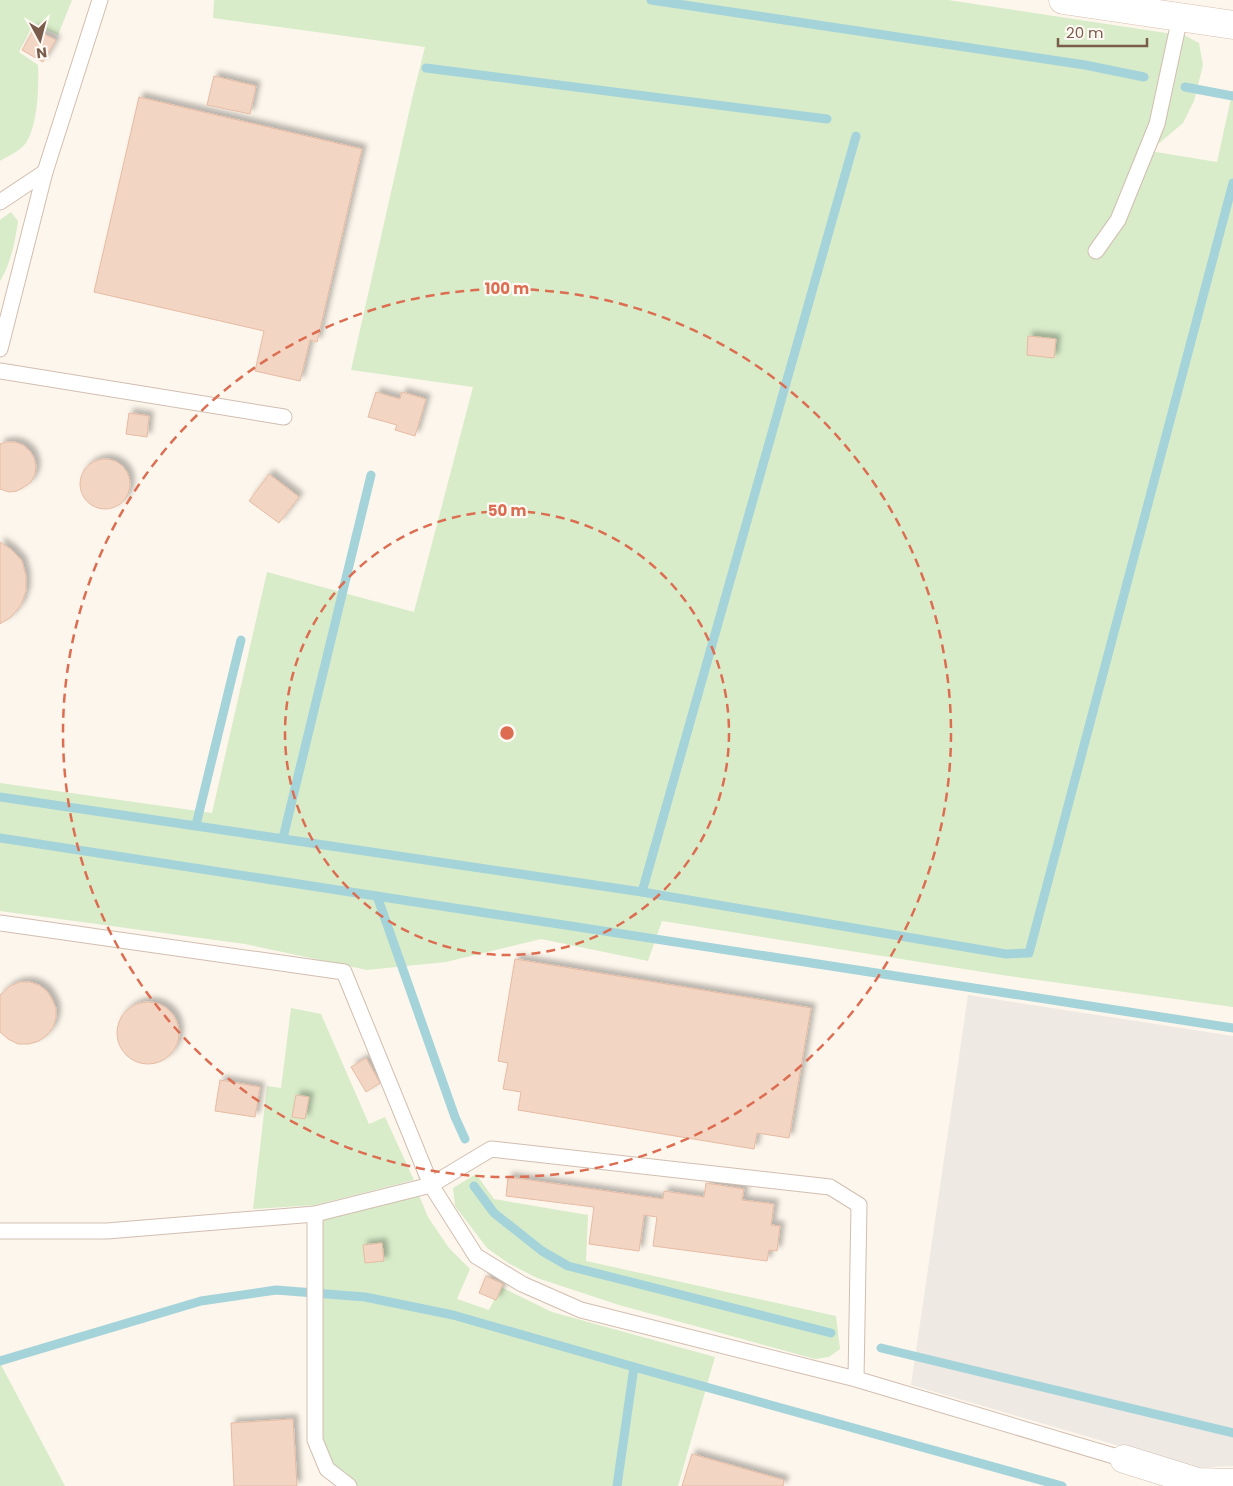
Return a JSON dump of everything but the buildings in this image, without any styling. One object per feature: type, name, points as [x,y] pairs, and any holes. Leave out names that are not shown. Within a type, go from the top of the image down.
[{"type":"street","points":[[1063,0],[1233,25]]},
{"type":"street","points":[[1124,1459],[1198,1484],[1233,1483]]},
{"type":"lane","points":[[0,349],[45,172],[100,0]]},
{"type":"lane","points":[[1096,251],[1118,220],[1157,124],[1180,17]]},
{"type":"lane","points":[[0,202],[45,172]]},
{"type":"lane","points":[[0,371],[284,417]]},
{"type":"lane","points":[[0,923],[344,972],[431,1185],[476,1256],[522,1284],[581,1310],[856,1379],[1124,1459]]},
{"type":"lane","points":[[0,1232],[107,1231],[315,1214],[431,1185],[491,1149],[830,1187],[859,1205],[856,1379]]},
{"type":"lane","points":[[315,1214],[315,1440],[327,1469],[349,1486]]},
{"type":"shaded area","points":[[968,995],[1233,1036],[1233,1466],[1195,1468],[911,1385]]},
{"type":"green space","points":[[0,0],[72,0],[58,35],[33,24],[19,52],[38,65],[38,94],[35,116],[26,143],[0,161]]},
{"type":"green space","points":[[214,0],[948,0],[1186,36],[1199,43],[1203,65],[1194,101],[1183,123],[1150,151],[1217,162],[1233,89],[1233,1007],[1002,975],[662,921],[648,961],[541,939],[446,962],[367,970],[245,944],[0,911],[0,783],[212,813],[267,572],[414,612],[473,387],[351,370],[425,47],[213,18]]},
{"type":"green space","points":[[11,212],[18,221],[17,229],[10,260],[0,281],[0,220]]},
{"type":"green space","points":[[291,1008],[321,1014],[369,1124],[385,1117],[414,1180],[315,1205],[253,1209],[267,1086],[281,1088]]},
{"type":"green space","points":[[476,1174],[494,1199],[588,1215],[586,1261],[836,1316],[840,1349],[829,1357],[815,1359],[619,1305],[537,1278],[508,1263],[487,1248],[455,1206],[453,1188]]},
{"type":"green space","points":[[418,1193],[428,1217],[449,1248],[470,1269],[457,1299],[489,1310],[501,1287],[552,1312],[715,1357],[678,1486],[357,1486],[330,1466],[320,1437],[320,1217]]},
{"type":"green space","points":[[0,1363],[65,1486],[0,1486]]},
{"type":"waterway","points":[[651,0],[1085,65],[1144,77]]},
{"type":"waterway","points":[[426,68],[827,119]]},
{"type":"waterway","points":[[1185,87],[1233,96]]},
{"type":"waterway","points":[[856,136],[642,892],[1006,954],[1029,953],[1233,183]]},
{"type":"waterway","points":[[283,838],[371,475]]},
{"type":"waterway","points":[[196,825],[241,640]]},
{"type":"waterway","points":[[0,797],[642,892]]},
{"type":"waterway","points":[[0,838],[1233,1028]]},
{"type":"waterway","points":[[377,896],[455,1117],[465,1139]]},
{"type":"waterway","points":[[474,1186],[494,1213],[542,1251],[568,1266],[831,1333]]},
{"type":"waterway","points":[[0,1361],[201,1301],[276,1290],[365,1297],[453,1315],[1062,1486]]},
{"type":"waterway","points":[[881,1348],[1233,1433]]},
{"type":"waterway","points":[[617,1486],[634,1367]]}]
